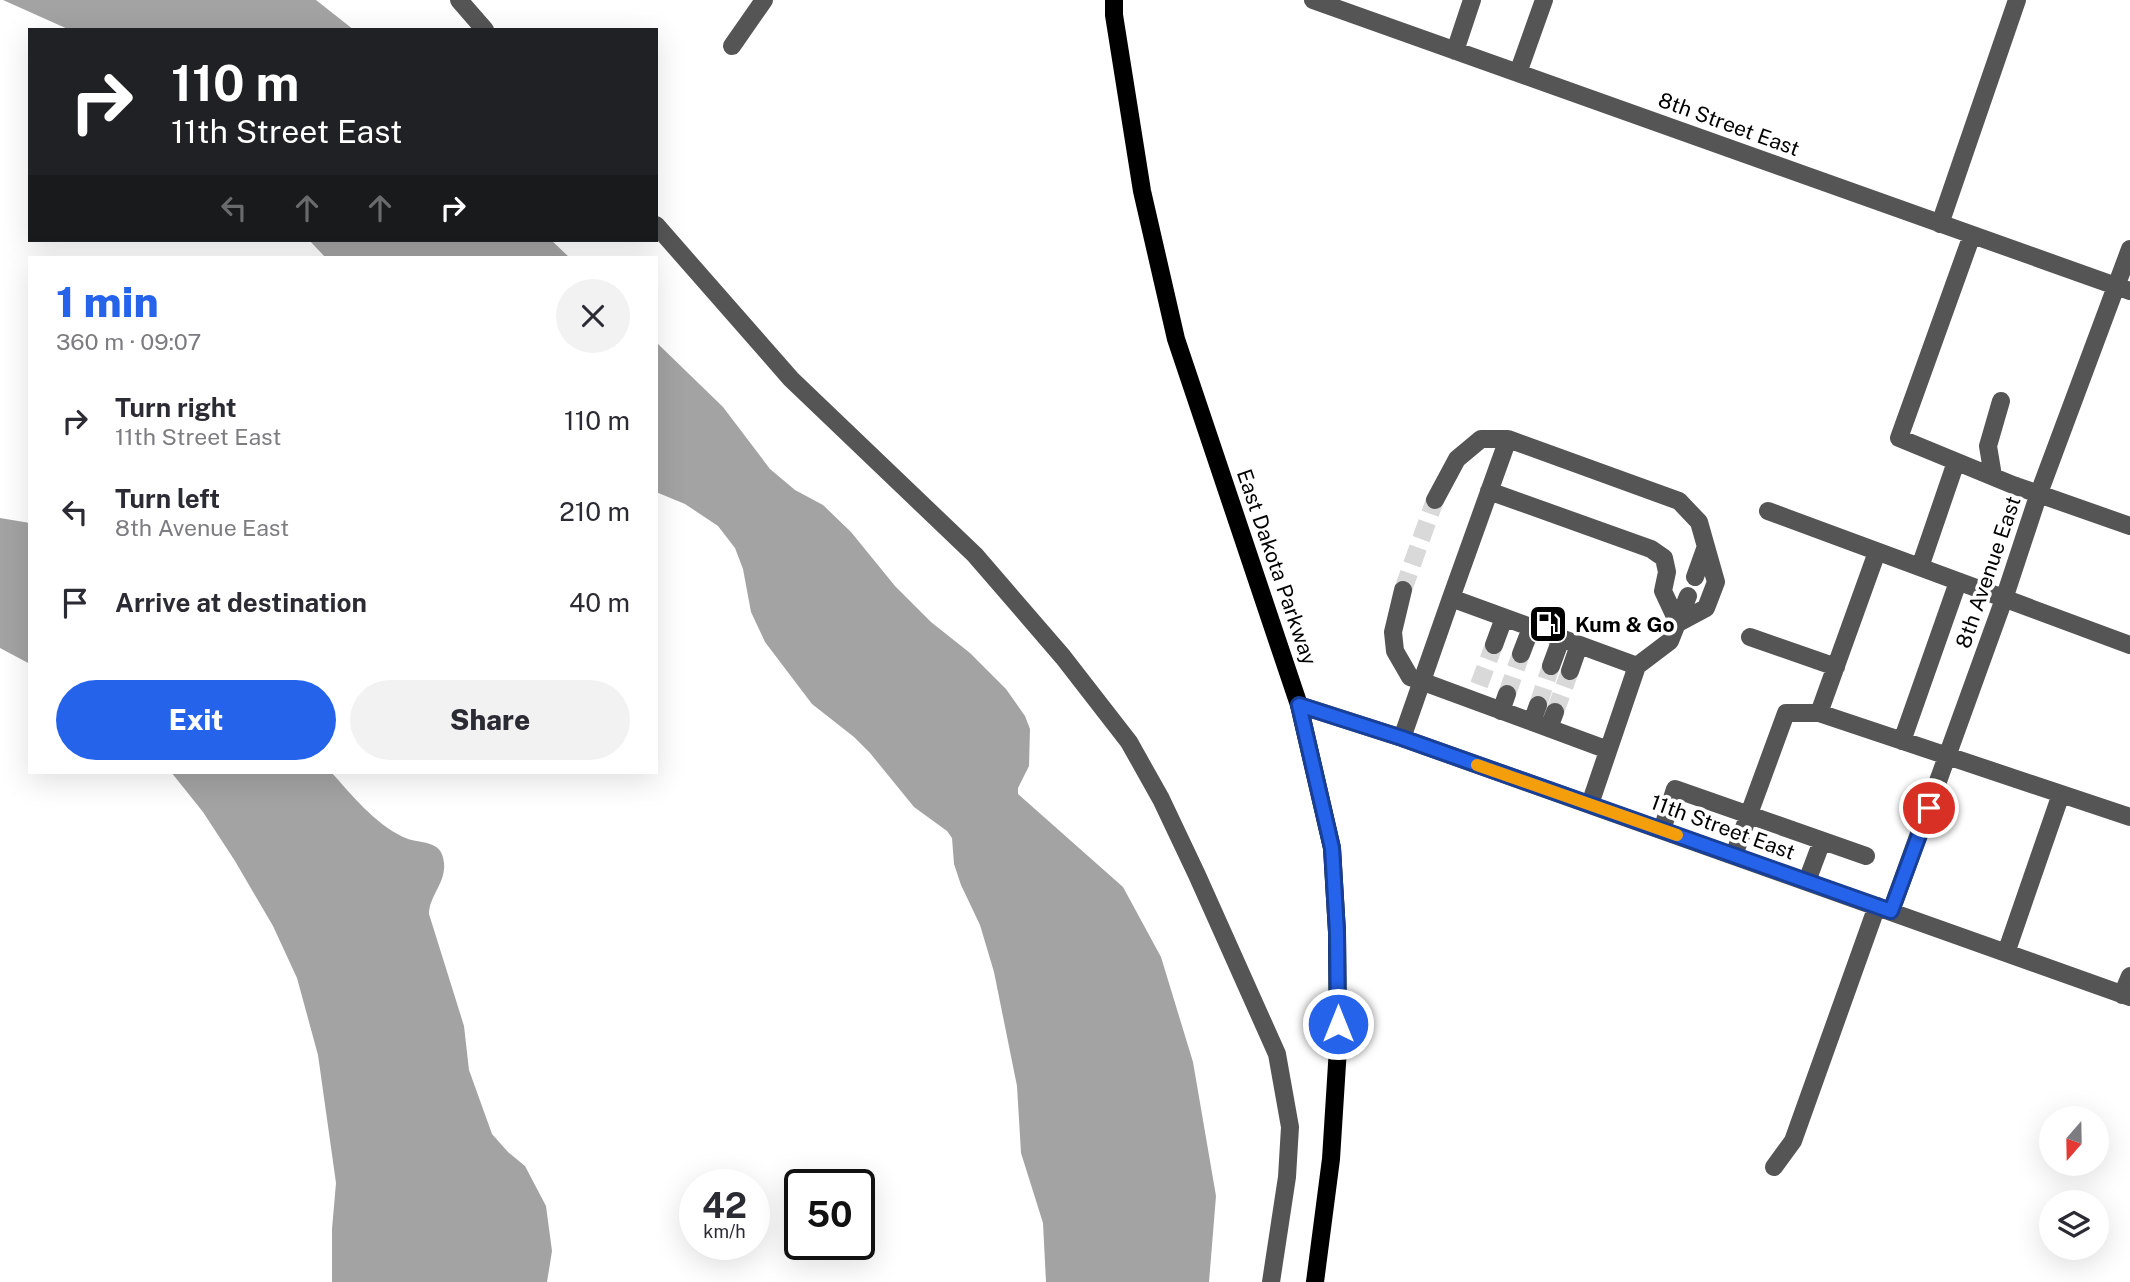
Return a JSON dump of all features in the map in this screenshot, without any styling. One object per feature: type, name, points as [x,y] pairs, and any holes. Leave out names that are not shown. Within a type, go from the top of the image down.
[{"type":"main road","name":"East Dakota Parkway","points":[[1114,0],[1114,15],[1142,191],[1176,339],[1299,705],[1332,848],[1337,932],[1338,1048],[1331,1159],[1315,1282]]},
{"type":"street","points":[[459,0],[483,28]]},
{"type":"street","points":[[732,46],[764,0]]},
{"type":"street","name":"8th Street East","points":[[1313,0],[2123,289]]},
{"type":"street","points":[[1455,51],[1472,0]]},
{"type":"street","points":[[1518,73],[1544,0]]},
{"type":"street","points":[[1940,224],[2017,0]]},
{"type":"street","points":[[658,227],[791,379],[975,555],[1063,657],[1129,742],[1161,799],[1192,864],[1277,1054],[1290,1127],[1287,1177],[1271,1282]]},
{"type":"street","points":[[1972,235],[1899,438],[2013,485],[2130,526]]},
{"type":"street","name":"8th Avenue East","points":[[1774,1167],[1793,1141],[1884,908],[1948,757],[2039,493],[2123,289],[2130,249]]},
{"type":"street","points":[[1993,476],[1988,446],[2001,401]]},
{"type":"street","points":[[1435,500],[1457,459],[1480,439],[1508,439],[1679,501],[1699,523],[1716,582],[1706,608],[1678,622]]},
{"type":"street","points":[[1402,738],[1508,439]]},
{"type":"street","points":[[1920,567],[1956,462]]},
{"type":"street","points":[[1489,491],[1651,549],[1664,558],[1667,572],[1662,591],[1678,622]]},
{"type":"street","points":[[1768,511],[2130,645]]},
{"type":"street","points":[[1695,577],[1705,549]]},
{"type":"street","points":[[1819,713],[1877,552]]},
{"type":"street","points":[[1902,741],[1958,582]]},
{"type":"street","points":[[1403,590],[1393,632],[1395,651],[1410,677],[1476,693],[1543,717],[1608,750]]},
{"type":"street","points":[[1590,804],[1637,666],[1670,641],[1688,596]]},
{"type":"street","points":[[1451,598],[1637,666]]},
{"type":"street","points":[[1494,645],[1504,618]]},
{"type":"street","points":[[1521,654],[1531,628]]},
{"type":"street","points":[[1750,637],[1836,667]]},
{"type":"street","points":[[1552,666],[1561,639]]},
{"type":"street","points":[[1570,671],[1579,645]]},
{"type":"street","name":"11th Street East","points":[[1299,705],[1590,804],[2126,996]]},
{"type":"street","points":[[1734,855],[1786,713],[1819,713],[2130,817]]},
{"type":"street","points":[[1662,830],[1675,789],[1866,856]]},
{"type":"street","points":[[2006,953],[2061,794]]},
{"type":"street","points":[[1807,881],[1822,841]]},
{"type":"street","points":[[2126,996],[2130,976]]},
{"type":"shaded area","points":[[3,0],[316,0],[351,28],[66,28]]},
{"type":"shaded area","points":[[311,242],[553,242],[568,256],[324,256]]},
{"type":"shaded area","points":[[658,344],[723,407],[770,469],[795,490],[823,505],[851,532],[895,586],[1006,689],[1025,716],[1030,729],[1029,766],[1018,788],[1018,794],[1123,887],[1161,957],[1193,1062],[1216,1196],[1209,1282],[1046,1282],[1043,1223],[1021,1153],[1017,1086],[994,972],[980,925],[954,864],[952,838],[947,831],[914,807],[854,737],[812,704],[765,642],[751,612],[743,569],[735,548],[718,526],[685,504],[658,493]]},
{"type":"shaded area","points":[[0,518],[28,523],[28,663],[0,648]]},
{"type":"shaded area","points":[[173,774],[333,774],[382,824],[403,837],[435,846],[439,850],[444,870],[429,914],[464,1026],[469,1070],[492,1134],[525,1166],[546,1206],[552,1251],[547,1282],[332,1282],[332,1229],[336,1183],[318,1055],[297,978],[273,926],[203,812]]},
{"type":"tunnel","points":[[1403,590],[1435,500]]},
{"type":"tunnel","points":[[1479,685],[1494,645]]},
{"type":"tunnel","points":[[1507,694],[1521,654]]},
{"type":"tunnel","points":[[1538,705],[1551,666]]},
{"type":"tunnel","points":[[1555,712],[1570,671]]},
{"type":"slow traffic","points":[[1477,765],[1677,835]]},
{"type":"place","name":"Kum & Go","points":[[1548,624]]},
{"type":"route","points":[[1338,1024],[1337,932],[1332,848],[1299,705],[1402,738],[1891,911],[1929,808]]}]
